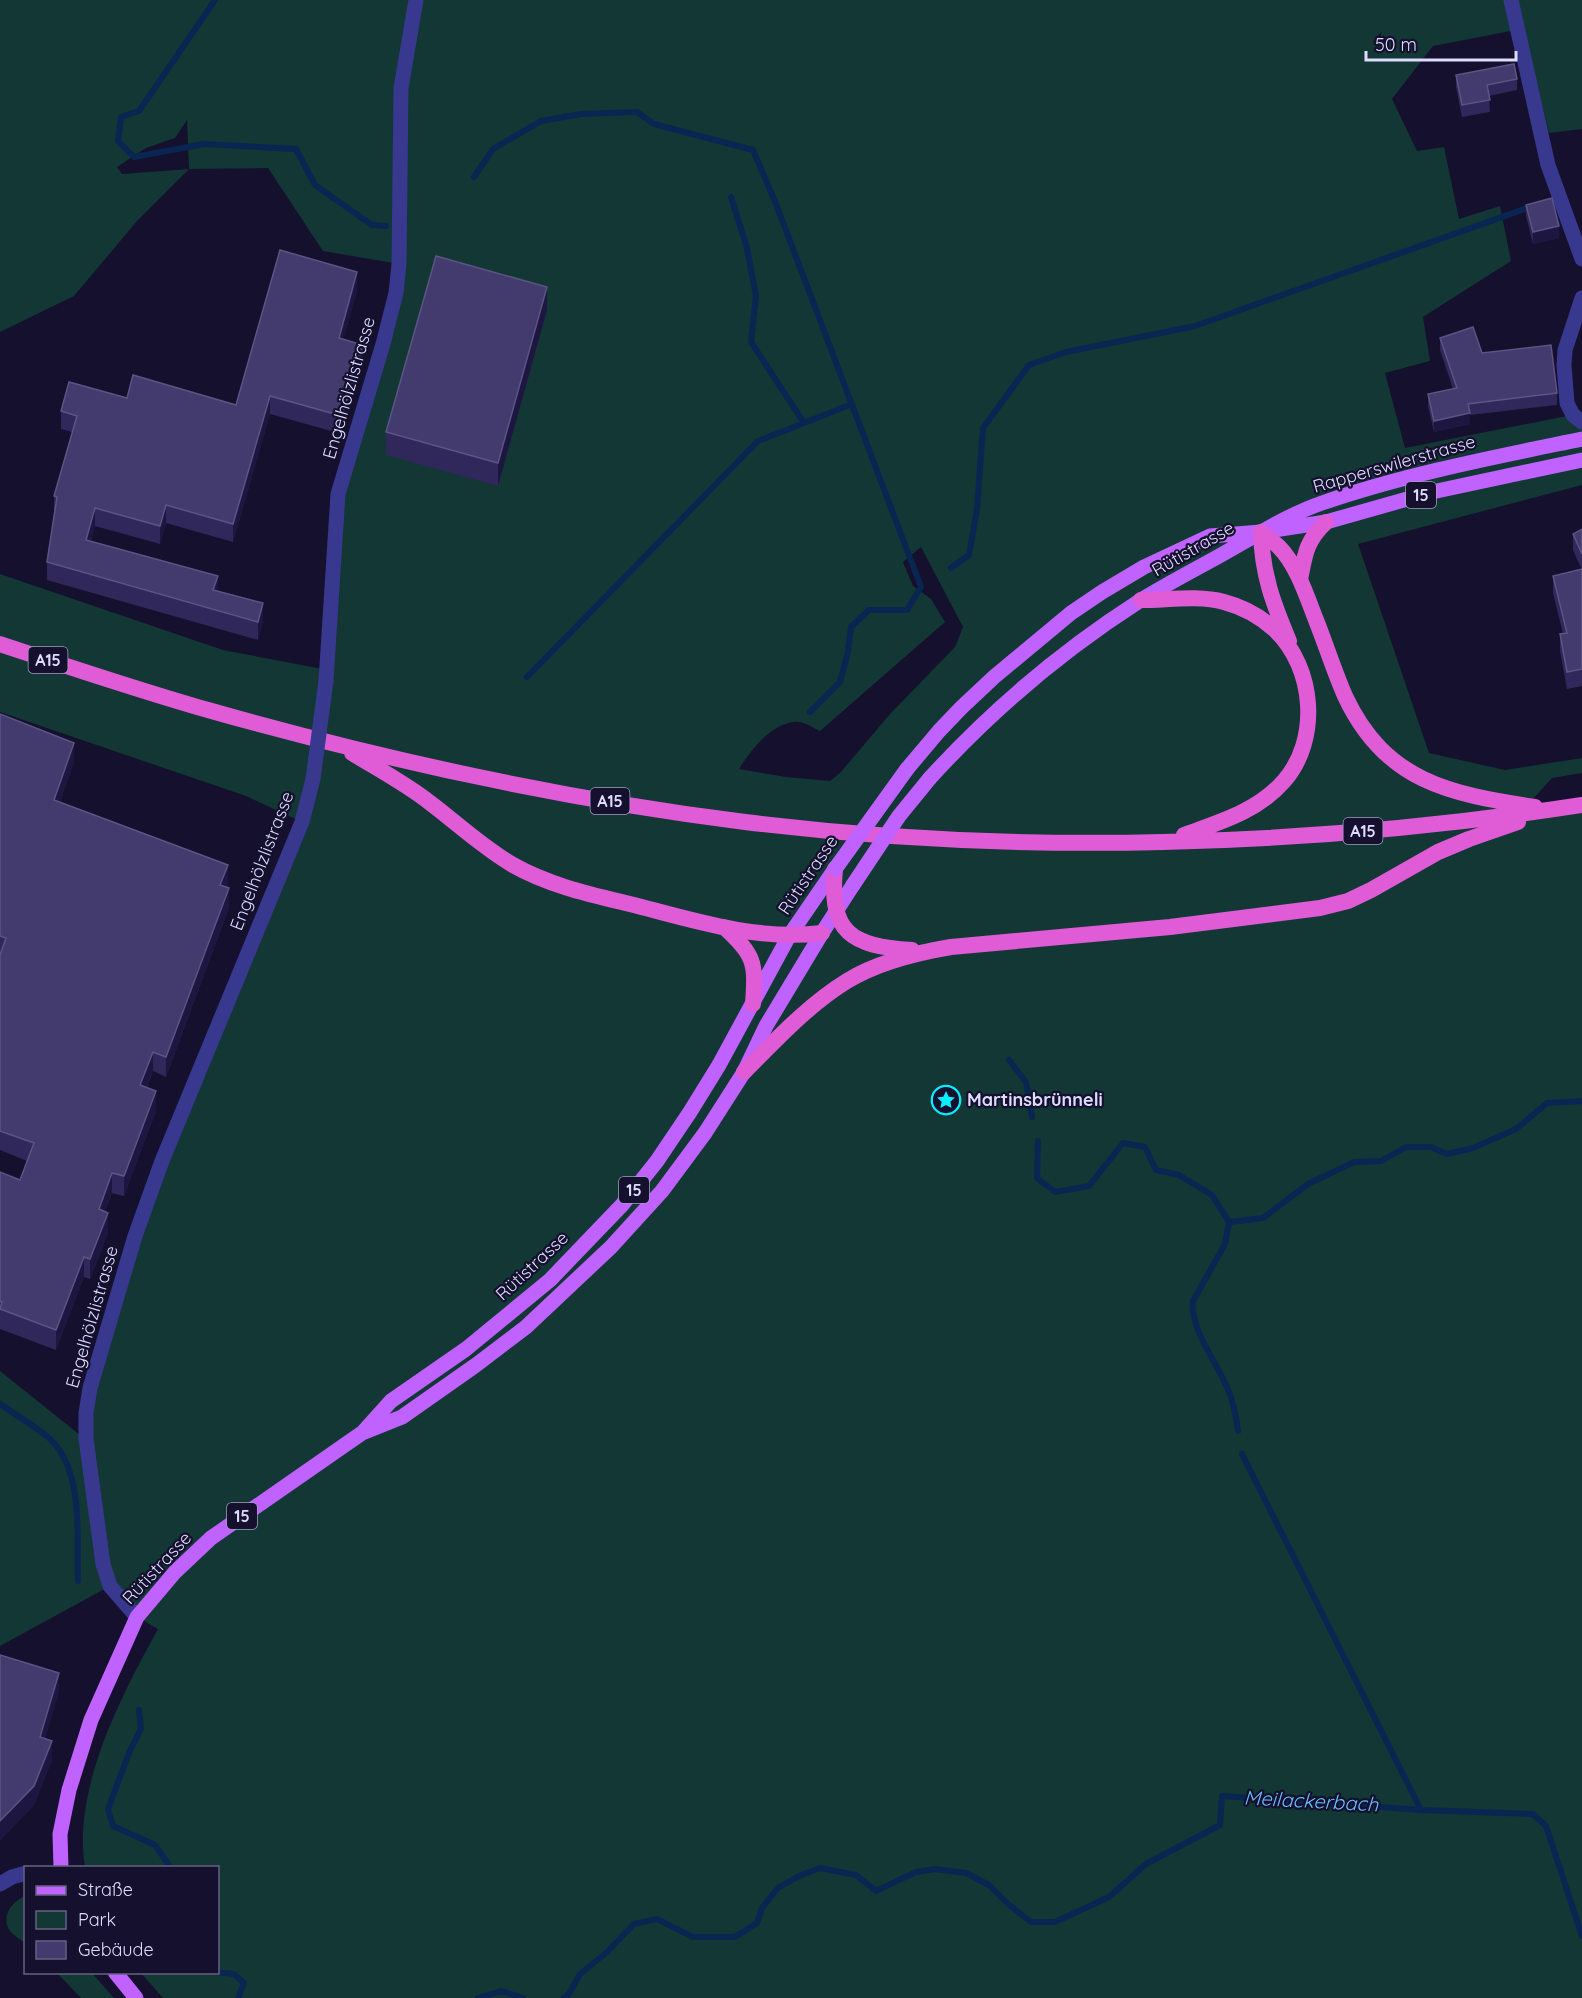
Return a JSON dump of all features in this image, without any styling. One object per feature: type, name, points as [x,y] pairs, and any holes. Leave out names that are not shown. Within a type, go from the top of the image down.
[{"type":"highway","points":[[1300,580],[1307,544],[1313,534],[1326,522]]},
{"type":"highway","points":[[1261,532],[1280,548],[1300,580],[1345,697],[1364,729],[1385,753],[1412,773],[1438,787],[1475,797],[1554,809]]},
{"type":"highway","points":[[1170,840],[1251,808],[1275,790],[1294,768],[1306,738],[1309,709],[1305,684],[1269,589],[1262,559],[1261,532]]},
{"type":"highway","points":[[1141,600],[1200,599],[1222,602],[1242,609],[1252,613],[1277,631],[1295,657]]},
{"type":"highway","name":"A15","points":[[0,644],[205,710],[339,745],[510,783],[655,809],[749,822],[940,838],[1063,842],[1170,840],[1338,833],[1466,822],[1582,805]]},
{"type":"highway","points":[[339,745],[427,800],[476,841],[522,870],[578,890],[724,927],[789,936],[822,933]]},
{"type":"highway","points":[[832,877],[836,912],[849,933],[860,940],[889,949],[924,951],[1159,928],[1320,908],[1348,901],[1438,852],[1554,809]]},
{"type":"highway","points":[[724,927],[746,947],[752,958],[753,1004]]},
{"type":"highway","points":[[744,1072],[792,1024],[847,981],[878,966],[924,951]]},
{"type":"main road","name":"Rapperswilerstrasse","points":[[1261,532],[1319,504],[1426,472],[1582,439]]},
{"type":"main road","name":"Rapperswilerstrasse","points":[[1261,532],[1326,522],[1432,492],[1582,460]]},
{"type":"main road","name":"Rütistrasse","points":[[61,1866],[60,1834],[69,1790],[91,1720],[136,1617],[175,1572],[211,1538],[363,1433],[402,1417],[485,1359],[526,1327],[611,1248],[662,1191],[705,1133],[744,1072],[766,1026],[822,933],[899,816],[930,778],[964,741],[1063,656],[1141,600],[1261,532]]},
{"type":"main road","name":"Rütistrasse","points":[[363,1433],[391,1401],[466,1348],[550,1280],[622,1205],[657,1161],[690,1112],[753,1004],[789,936],[907,769],[939,731],[994,677],[1071,613],[1101,592],[1144,567],[1210,536],[1261,532]]},
{"type":"main road","points":[[117,1974],[136,1998]]},
{"type":"street","name":"Engelhölzlistrasse","points":[[136,1617],[110,1586],[103,1564],[86,1439],[86,1413],[90,1388],[128,1257],[162,1161],[302,822],[313,779],[326,681],[338,494],[396,293],[399,264],[401,88],[416,0]]},
{"type":"street","points":[[1511,0],[1548,165],[1582,259]]},
{"type":"street","points":[[1582,297],[1565,350],[1564,365],[1567,403],[1573,415],[1582,422]]},
{"type":"street","points":[[0,1884],[12,1876],[24,1873]]},
{"type":"green space","points":[[0,0],[1505,0],[1511,31],[1433,46],[1392,99],[1417,151],[1444,147],[1459,219],[1500,206],[1511,261],[1423,317],[1430,361],[1385,373],[1405,448],[1582,413],[1582,485],[1358,544],[1429,753],[1505,770],[1582,758],[1582,773],[1552,778],[1510,824],[1582,805],[1582,1998],[163,1998],[142,1974],[219,1974],[219,1866],[85,1866],[83,1837],[86,1807],[103,1744],[115,1713],[158,1629],[137,1617],[110,1586],[0,1646],[0,1371],[85,1439],[115,1298],[302,822],[246,796],[0,712],[0,574],[223,650],[328,670],[338,494],[399,264],[323,251],[268,168],[189,169],[137,221],[74,296],[0,332]],"holes":[[[187,120],[189,169],[122,174],[117,167],[146,148],[175,138]],[[921,547],[963,627],[955,647],[890,714],[840,773],[830,781],[739,769],[762,740],[784,724],[800,722],[820,731],[945,622],[931,599],[913,586],[903,562]]]},
{"type":"green space","points":[[1516,0],[1582,0],[1582,129],[1549,133]]},
{"type":"green space","points":[[24,1896],[24,1942],[10,1931],[6,1920],[9,1910]]},
{"type":"green space","points":[[58,1974],[93,1974],[114,1998],[81,1998]]},
{"type":"building","points":[[1514,64],[1517,79],[1487,85],[1490,100],[1462,105],[1456,75]]},
{"type":"building","points":[[1552,198],[1559,226],[1533,232],[1526,205]]},
{"type":"building","points":[[280,250],[357,272],[339,338],[363,345],[342,416],[270,396],[233,524],[166,505],[160,526],[95,508],[86,540],[218,576],[213,590],[263,603],[258,622],[47,562],[57,497],[54,496],[77,416],[61,411],[69,382],[127,398],[133,375],[236,405]]},
{"type":"building","points":[[436,256],[547,287],[498,463],[386,432]]},
{"type":"building","points":[[1473,327],[1482,353],[1551,345],[1557,393],[1468,404],[1470,413],[1434,421],[1428,394],[1457,388],[1440,338]]},
{"type":"building","points":[[1582,529],[1582,554],[1573,534]]},
{"type":"building","points":[[1582,569],[1582,669],[1567,672],[1560,634],[1567,633],[1553,576]]},
{"type":"building","points":[[0,714],[74,743],[54,800],[228,865],[220,885],[229,888],[166,1057],[153,1052],[140,1085],[156,1091],[124,1176],[112,1173],[99,1209],[108,1213],[90,1259],[84,1257],[56,1330],[0,1309],[2,1302],[0,1301],[0,1172],[20,1180],[34,1143],[0,1131],[0,955],[6,938],[0,936]]},
{"type":"building","points":[[0,1655],[59,1673],[40,1737],[52,1741],[34,1786],[0,1821]]},
{"type":"waterway","points":[[215,0],[139,111],[121,117],[118,141],[134,157],[204,144],[296,149],[315,185],[372,225],[386,226]]},
{"type":"waterway","points":[[474,177],[493,149],[541,121],[581,114],[637,112],[654,124],[753,150],[776,204],[921,587],[907,610],[869,610],[851,627],[848,652],[840,682],[810,712]]},
{"type":"waterway","points":[[731,197],[747,248],[756,296],[751,342],[804,423]]},
{"type":"waterway","points":[[951,568],[969,555],[977,509],[983,428],[1029,365],[1066,352],[1195,326],[1533,206]]},
{"type":"waterway","points":[[527,677],[758,441],[852,404]]},
{"type":"waterway","points":[[1009,1060],[1026,1082],[1032,1117]]},
{"type":"waterway","points":[[1229,1222],[1263,1218],[1308,1184],[1354,1162],[1381,1161],[1406,1147],[1431,1147],[1447,1154],[1473,1148],[1516,1129],[1547,1103],[1582,1101]]},
{"type":"waterway","points":[[1038,1141],[1037,1178],[1055,1192],[1089,1186],[1123,1143],[1145,1147],[1156,1170],[1179,1175],[1212,1195],[1229,1222],[1225,1244],[1193,1301],[1193,1311],[1199,1333],[1231,1396],[1238,1431]]},
{"type":"waterway","points":[[0,1404],[50,1439],[61,1452],[69,1468],[74,1486],[78,1526],[78,1581]]},
{"type":"waterway","points":[[1242,1454],[1421,1810]]},
{"type":"waterway","points":[[139,1710],[141,1729],[129,1753],[108,1809],[113,1826],[155,1845],[170,1866]]},
{"type":"waterway","name":"Meilackerbach","points":[[564,1998],[569,1994],[580,1974],[607,1952],[634,1924],[657,1919],[693,1937],[735,1937],[757,1923],[762,1908],[778,1888],[799,1876],[820,1868],[856,1875],[876,1891],[916,1872],[935,1869],[966,1873],[989,1885],[1031,1922],[1055,1922],[1109,1897],[1146,1864],[1220,1825],[1222,1796],[1421,1810],[1533,1814],[1546,1826],[1582,1936]]},
{"type":"waterway","points":[[219,1972],[234,1974],[244,1983],[238,1998]]},
{"type":"waterway","name":"Meilackerbach","points":[[478,1998],[501,1991],[523,1998]]},
{"type":"place","name":"Martinsbrünneli","points":[[946,1100]]}]
